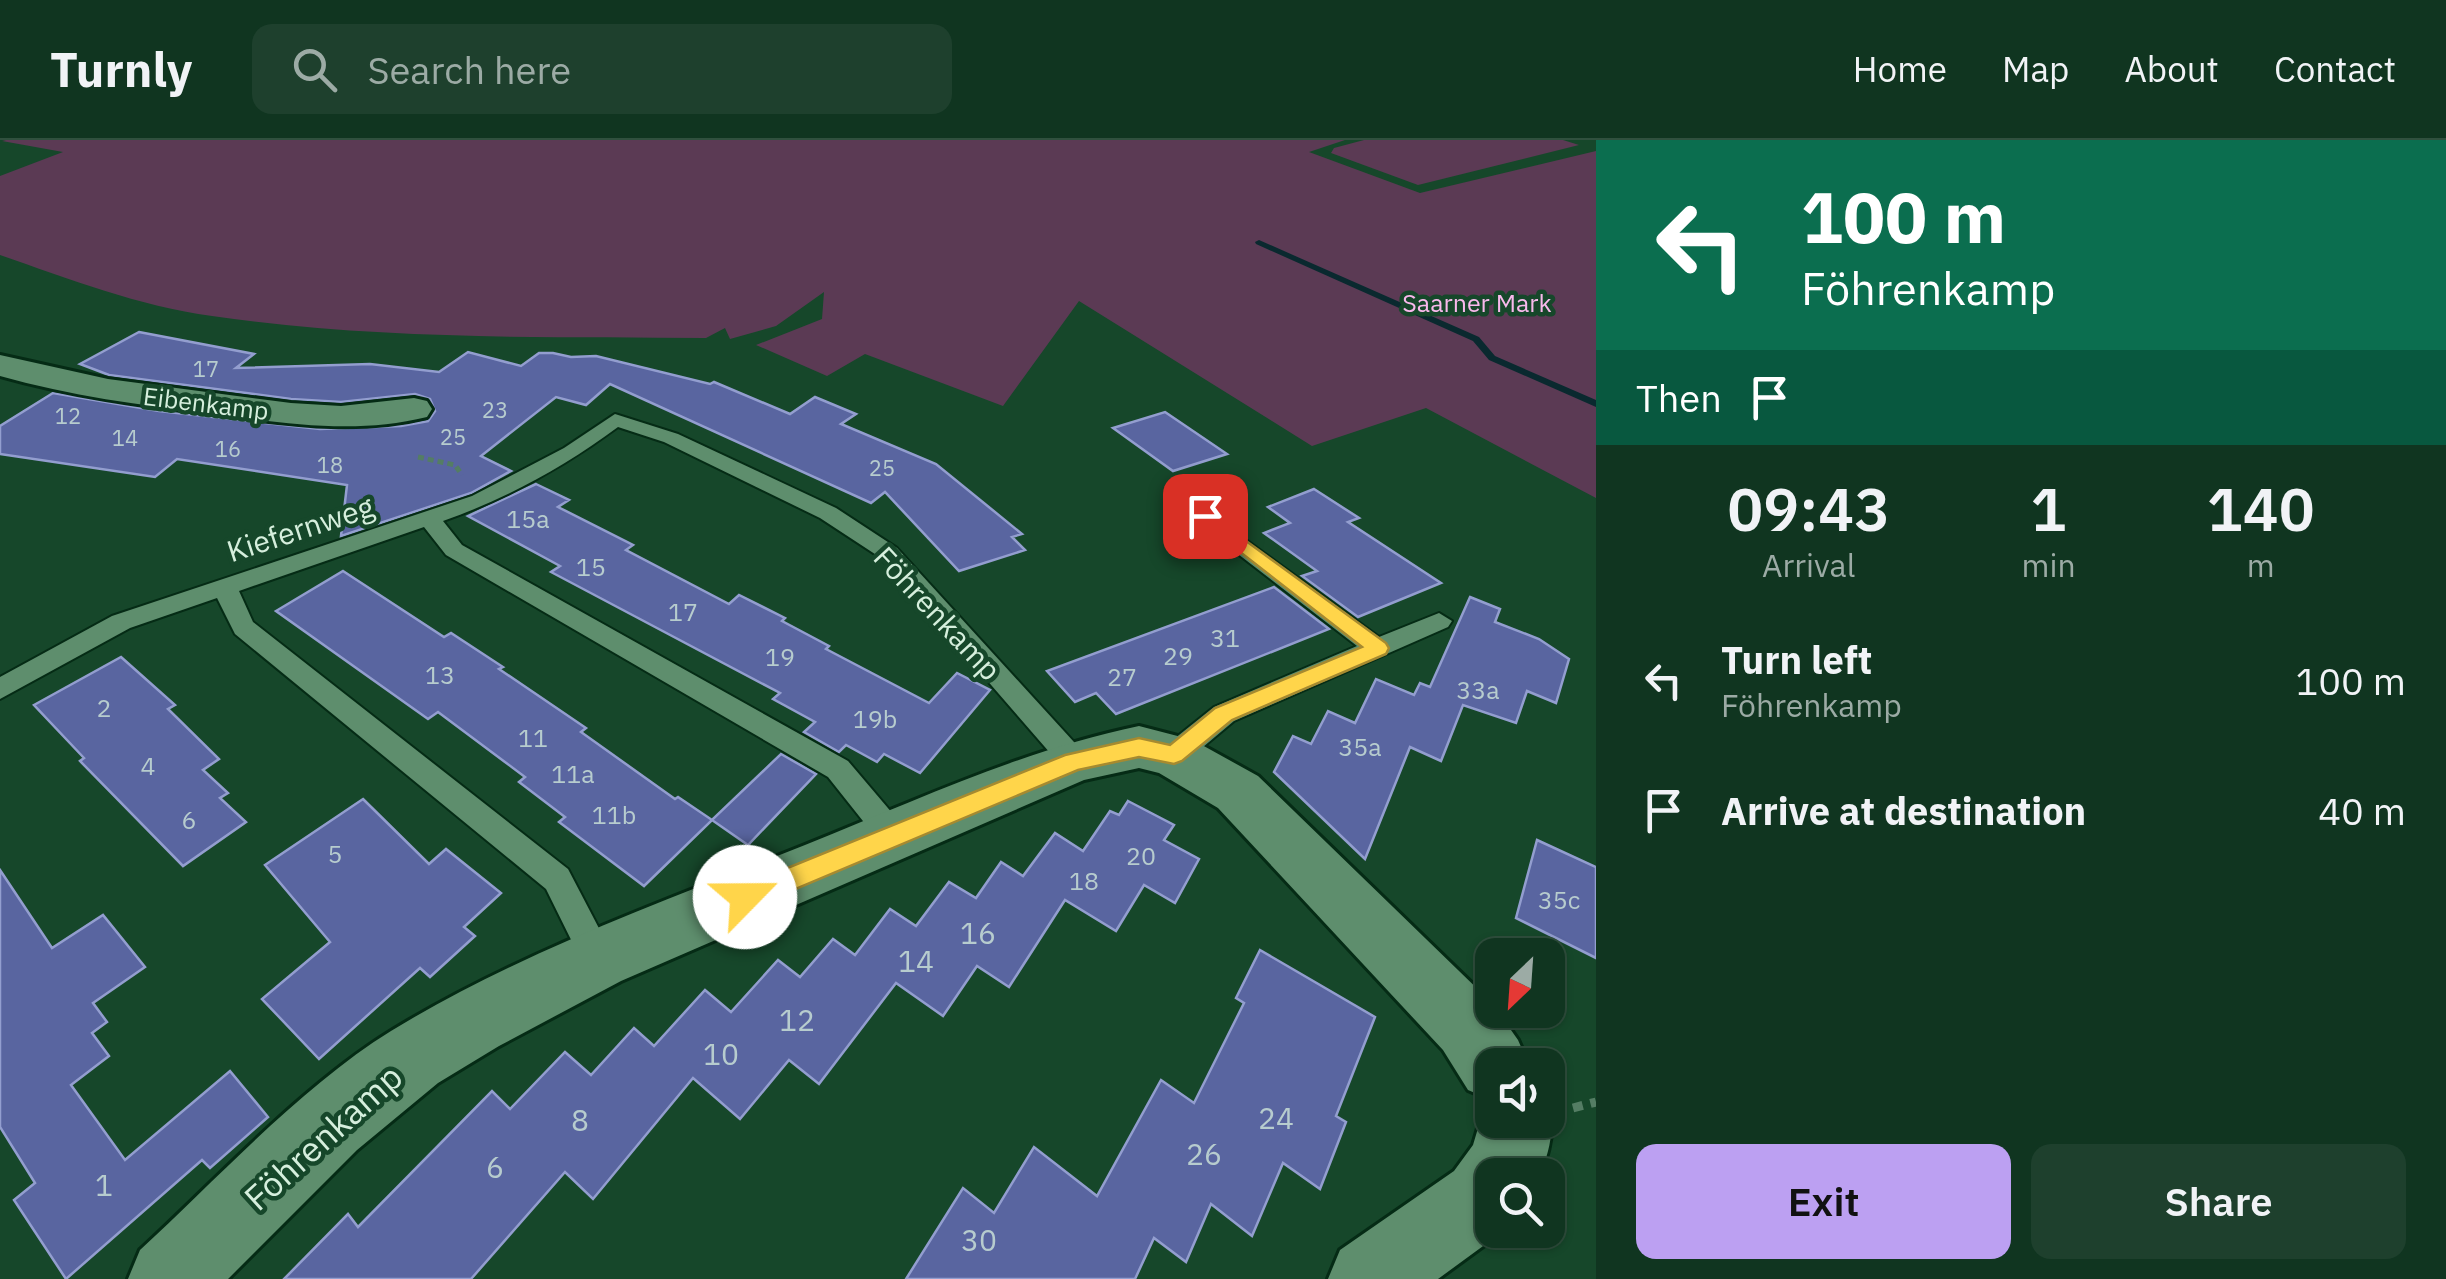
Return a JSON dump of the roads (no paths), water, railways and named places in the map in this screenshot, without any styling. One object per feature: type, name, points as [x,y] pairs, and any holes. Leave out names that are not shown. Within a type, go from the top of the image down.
[{"type":"street","name":"Eibenkamp","points":[[0,364],[106,390],[334,418],[381,418],[414,409]]},
{"type":"street","name":"Föhrenkamp","points":[[169,1279],[331,1124],[413,1058],[598,958],[1074,761],[1139,748],[1174,755],[1238,792],[1467,1026],[1482,1048]]},
{"type":"street","points":[[1369,1279],[1475,1203]]},
{"type":"lane","name":"Kiefernweg","points":[[0,689],[121,622],[480,501],[570,452],[615,420]]},
{"type":"lane","name":"Föhrenkamp","points":[[615,420],[671,438],[828,513],[888,553],[1074,761]]},
{"type":"lane","points":[[1176,494],[1378,648]]},
{"type":"lane","points":[[430,521],[454,550],[838,770],[892,836]]},
{"type":"lane","points":[[226,586],[232,608],[244,628],[558,879],[598,958]]},
{"type":"lane","points":[[1174,755],[1224,714],[1439,621]]},
{"type":"waterway","points":[[1259,242],[1476,339],[1492,358],[1596,404]]},
{"type":"park label","name":"Saarner Mark","points":[[1477,302]]}]
